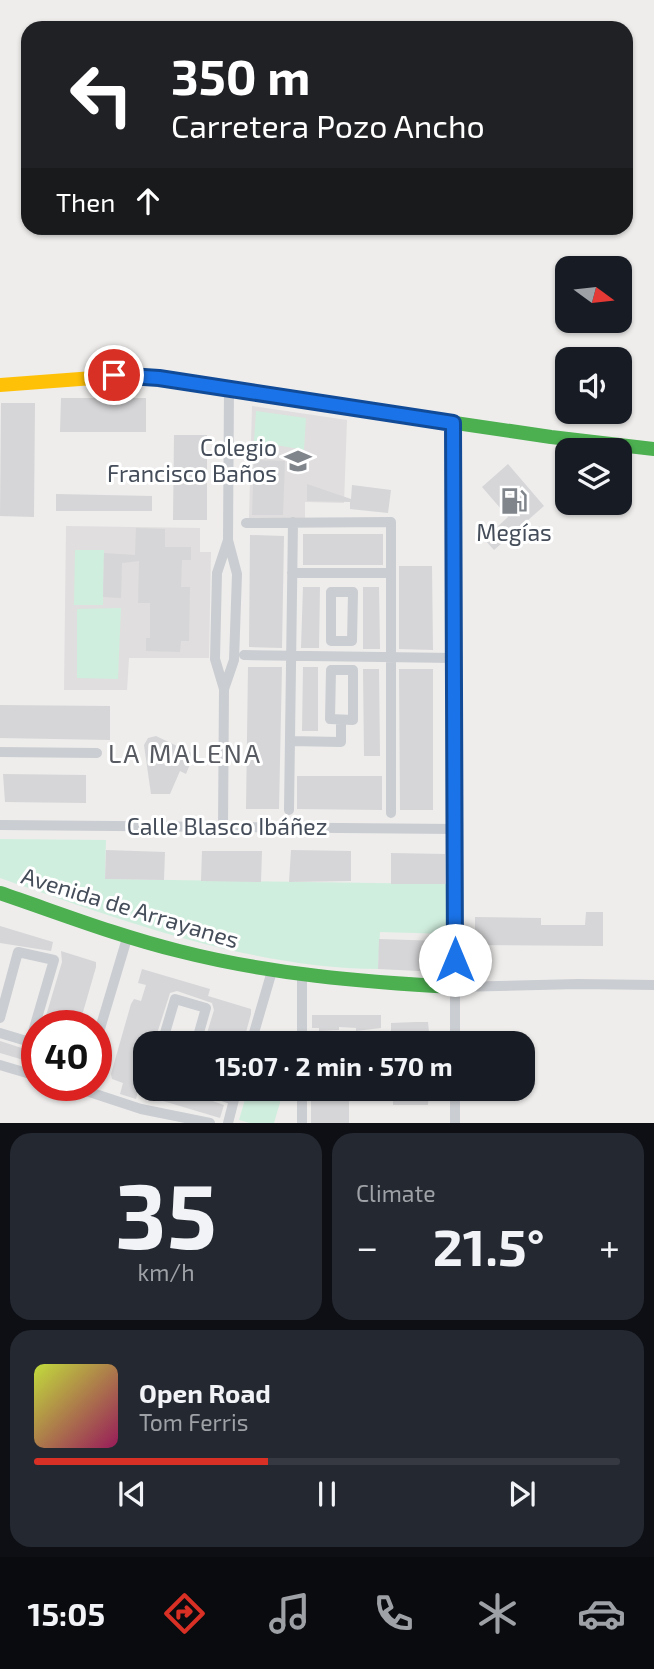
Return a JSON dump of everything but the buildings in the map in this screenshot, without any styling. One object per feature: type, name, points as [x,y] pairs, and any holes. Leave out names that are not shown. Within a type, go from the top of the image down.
[{"type":"street","points":[[0,385],[124,375],[654,449]]},
{"type":"street","points":[[224,689],[239,657],[237,574],[228,540],[229,389]]},
{"type":"street","points":[[453,423],[455,1031]]},
{"type":"street","points":[[289,810],[293,522]]},
{"type":"street","points":[[246,523],[391,522],[391,813]]},
{"type":"street","points":[[223,827],[224,689],[215,659],[217,573],[228,540]]},
{"type":"street","points":[[217,573],[223,582],[230,583],[237,574]]},
{"type":"street","points":[[292,573],[391,573]]},
{"type":"street","points":[[341,573],[341,592]]},
{"type":"street","points":[[331,592],[353,592],[352,641],[341,641],[331,641],[331,592]]},
{"type":"street","points":[[341,641],[341,670]]},
{"type":"street","points":[[215,659],[221,653],[239,657],[454,658]]},
{"type":"street","points":[[331,670],[353,670],[353,720],[341,720],[330,719],[331,670]]},
{"type":"street","points":[[290,741],[341,742],[341,720]]},
{"type":"street","points":[[0,752],[97,753]]},
{"type":"street","name":"Calle Blasco Ibáñez","points":[[0,825],[454,829]]},
{"type":"street","name":"Avenida de Arrayanes","points":[[0,893],[174,950],[272,971],[381,984],[455,986]]},
{"type":"street","points":[[106,1010],[128,935]]},
{"type":"street","points":[[0,1018],[18,952],[54,960],[30,1042],[0,1033]]},
{"type":"street","points":[[254,1031],[272,971]]},
{"type":"street","points":[[302,976],[302,1031]]},
{"type":"street","points":[[455,986],[654,985]]},
{"type":"street","points":[[166,1031],[175,999],[206,1008],[199,1031]]},
{"type":"street","points":[[0,1065],[21,1071]]},
{"type":"street","points":[[112,1098],[141,1109],[210,1123]]},
{"type":"street","points":[[228,1123],[234,1101]]},
{"type":"street","points":[[302,1101],[302,1123]]},
{"type":"street","points":[[455,1101],[456,1123]]},
{"type":"shaded area","name":"Colegio Francisco Baños","points":[[252,406],[347,420],[344,503],[305,502],[305,519],[249,518]]},
{"type":"shaded area","points":[[66,526],[200,528],[200,552],[211,552],[209,658],[129,658],[127,690],[64,690]]},
{"type":"green space","points":[[256,411],[306,418],[304,450],[254,441]]},
{"type":"green space","points":[[75,550],[104,550],[103,605],[74,605]]},
{"type":"green space","points":[[121,608],[118,679],[77,678],[77,609]]},
{"type":"green space","points":[[0,839],[106,840],[105,879],[447,884],[447,934],[380,932],[378,969],[330,967],[234,951],[139,925],[0,878]]},
{"type":"green space","points":[[245,1101],[280,1101],[274,1123],[239,1120]]},
{"type":"traffic: fast","points":[[224,389],[551,437],[654,449]]},
{"type":"traffic: fast","points":[[0,893],[134,938],[213,959],[316,976],[455,987],[452,423]]},
{"type":"traffic: slow","points":[[0,385],[133,375],[224,389]]},
{"type":"place","name":"Colegio Francisco Baños","points":[[298,461]]},
{"type":"place","name":"Megías","points":[[514,501]]},
{"type":"district","name":"LA MALENA","points":[[185,754]]},
{"type":"route","points":[[114,375],[159,378],[453,423],[455,960]]}]
